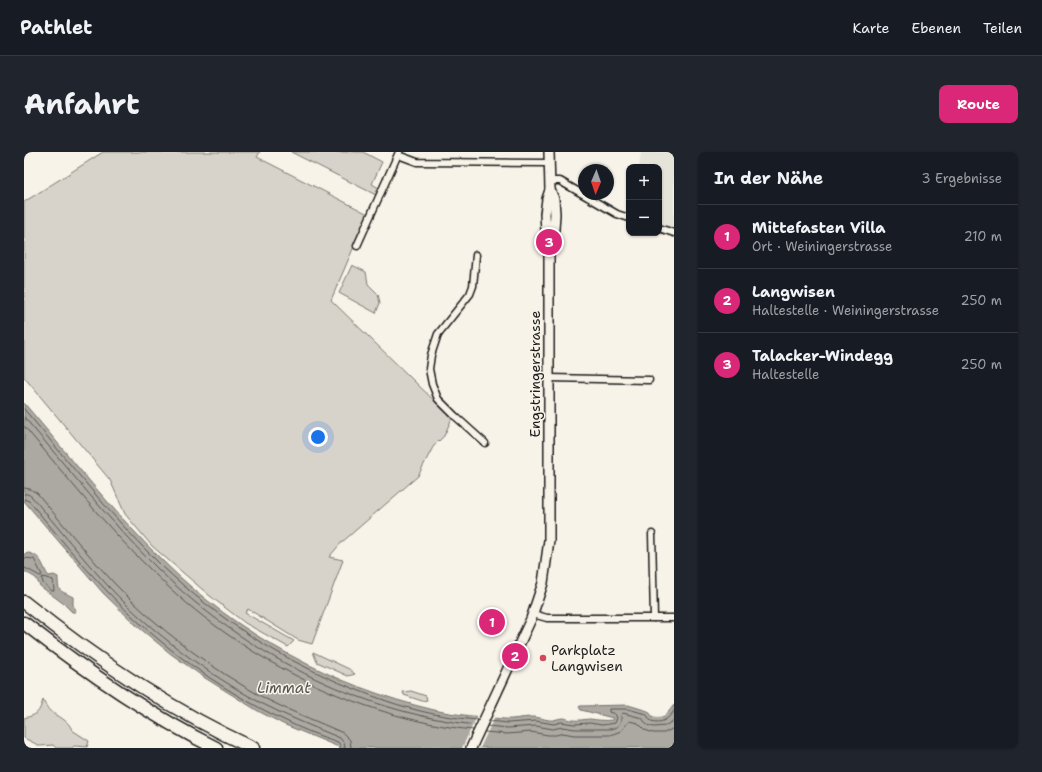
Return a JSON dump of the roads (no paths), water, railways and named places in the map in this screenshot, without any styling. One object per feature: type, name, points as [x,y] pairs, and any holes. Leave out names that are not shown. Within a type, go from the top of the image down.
[{"type":"highway","points":[[24,602],[67,636],[132,681],[187,714],[253,748]]},
{"type":"highway","points":[[24,623],[117,691],[162,719],[216,748]]},
{"type":"main road","name":"Engstringerstrasse","points":[[471,748],[534,614],[543,583],[550,540],[549,240],[546,231],[545,214],[550,185],[548,163],[549,152]]},
{"type":"street","points":[[357,246],[398,153],[417,162],[548,163]]},
{"type":"street","points":[[550,185],[560,181],[617,214],[626,217]]},
{"type":"street","points":[[662,229],[674,233]]},
{"type":"street","points":[[476,255],[473,283],[470,294],[438,334],[431,355],[429,369],[432,384],[438,399],[485,443]]},
{"type":"street","points":[[549,378],[649,380]]},
{"type":"street","points":[[652,534],[654,618]]},
{"type":"street","points":[[534,614],[547,618],[674,618]]},
{"type":"water","name":"Limmat","points":[[24,403],[110,504],[164,562],[223,613],[255,635],[289,654],[324,672],[396,700],[460,715],[507,719],[536,717],[551,720],[563,718],[570,720],[612,720],[613,718],[581,710],[579,707],[628,705],[648,711],[653,717],[661,717],[665,715],[674,705],[674,748],[341,748],[283,724],[258,711],[205,678],[171,654],[137,626],[103,593],[24,501]]},
{"type":"water","points":[[29,553],[39,558],[49,576],[54,575],[58,577],[59,589],[73,597],[75,612],[72,612],[40,586],[36,578],[24,571],[24,554]]},
{"type":"place","name":"Talacker-Windegg","points":[[549,242]]},
{"type":"place","name":"Mittefasten Villa","points":[[492,622]]},
{"type":"place","name":"Langwisen","points":[[515,656]]},
{"type":"place","name":"Parkplatz Langwisen","points":[[543,658]]}]
